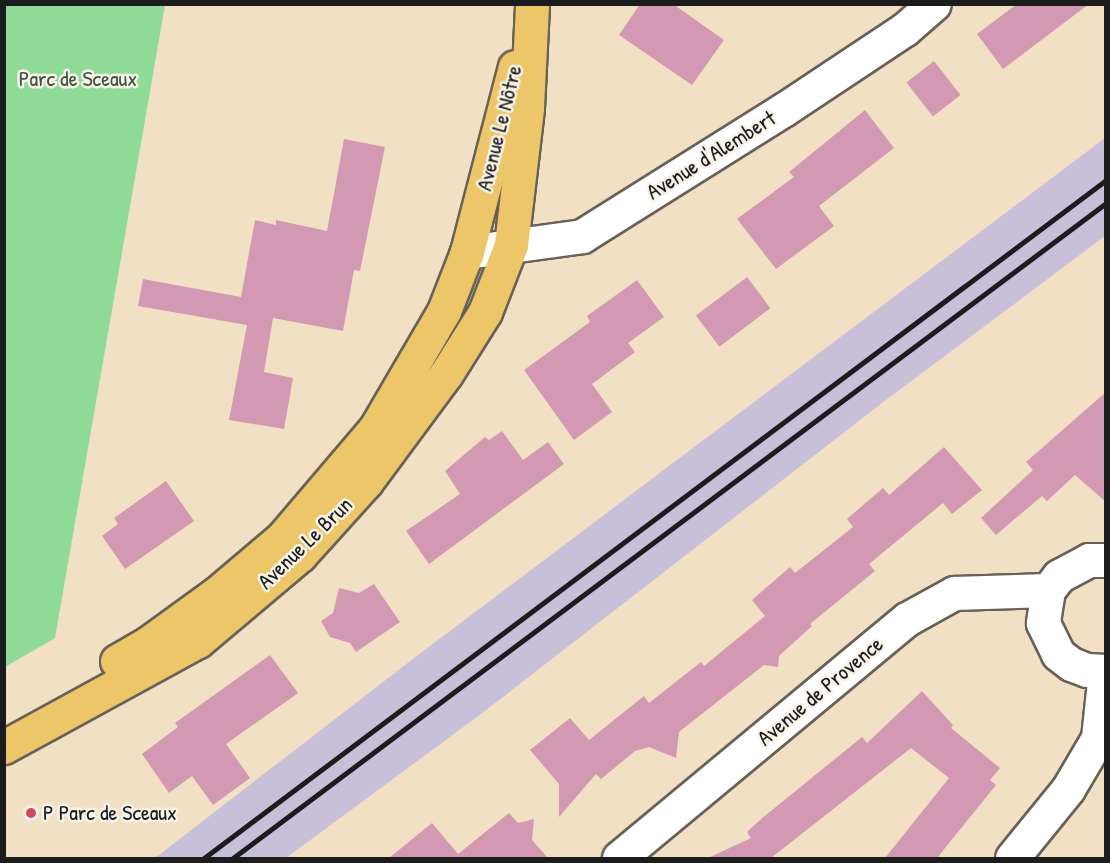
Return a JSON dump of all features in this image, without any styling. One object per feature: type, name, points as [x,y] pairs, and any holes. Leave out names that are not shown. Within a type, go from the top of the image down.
[{"type":"main road","name":"Avenue Le Nôtre","points":[[511,245],[527,108],[531,4]]},
{"type":"main road","name":"Avenue Le Nôtre","points":[[467,252],[531,4]]},
{"type":"main road","name":"Avenue Le Brun","points":[[4,747],[198,641],[300,555],[366,482],[446,374],[485,312],[511,245]]},
{"type":"main road","name":"Avenue Le Brun","points":[[4,723],[148,643],[283,537],[375,429],[444,311],[467,252]]},
{"type":"street","name":"Avenue d'Alembert","points":[[467,252],[582,236],[906,29],[934,4]]},
{"type":"street","points":[[1012,858],[1068,789],[1098,738],[1105,671],[1071,664],[1053,647],[1043,623],[1048,590],[1072,566],[1106,560]]},
{"type":"street","name":"Avenue de Provence","points":[[619,858],[907,619],[954,593],[1048,590]]},
{"type":"shaded area","points":[[1105,138],[1105,236],[882,403],[481,714],[286,858],[155,858],[418,655]]},
{"type":"green space","name":"Parc de Sceaux","points":[[5,4],[165,5],[55,638],[5,667]]},
{"type":"building","points":[[640,4],[673,4],[724,40],[692,85],[619,35]]},
{"type":"building","points":[[1017,4],[1089,4],[1003,69],[977,34]]},
{"type":"building","points":[[934,61],[960,95],[933,116],[906,83]]},
{"type":"building","points":[[865,110],[894,148],[819,206],[834,226],[776,269],[737,219],[794,177],[789,172]]},
{"type":"building","points":[[344,139],[385,147],[360,271],[354,270],[343,331],[273,318],[264,372],[293,378],[284,429],[229,420],[247,325],[138,306],[143,279],[241,297],[255,220],[276,225],[276,220],[327,231]]},
{"type":"building","points":[[747,277],[770,308],[719,347],[696,316]]},
{"type":"building","points":[[637,280],[664,317],[628,343],[635,352],[592,384],[612,412],[574,440],[524,370],[590,322],[587,316]]},
{"type":"building","points":[[1106,392],[1106,502],[1075,475],[1047,501],[1042,496],[996,535],[981,518],[1033,470],[1026,462]]},
{"type":"building","points":[[502,431],[523,460],[548,442],[564,464],[429,564],[406,531],[460,494],[445,471],[485,437],[489,440]]},
{"type":"building","points":[[944,447],[982,490],[952,514],[943,503],[869,564],[875,571],[810,624],[812,626],[779,656],[778,667],[764,665],[679,732],[676,758],[649,747],[635,751],[601,779],[596,774],[559,817],[559,784],[530,750],[570,718],[589,740],[644,696],[649,703],[701,662],[704,666],[765,616],[752,600],[790,567],[795,573],[853,527],[847,519],[883,488],[889,495]]},
{"type":"building","points":[[166,481],[194,521],[125,569],[102,536],[118,524],[114,518]]},
{"type":"building","points":[[374,584],[400,622],[356,652],[350,643],[330,637],[321,621],[333,613],[339,588],[359,593]]},
{"type":"building","points":[[270,655],[298,693],[226,744],[250,778],[213,805],[192,776],[169,793],[142,754],[178,727],[175,723]]},
{"type":"building","points":[[922,691],[953,725],[951,728],[1000,768],[990,780],[996,785],[937,858],[885,858],[949,778],[911,748],[771,858],[708,858],[751,838],[747,832],[760,820],[862,737],[867,743]]},
{"type":"building","points":[[509,813],[518,823],[534,819],[532,840],[548,858],[389,858],[432,823],[458,854]]},
{"type":"railway","points":[[204,858],[1106,180]]},
{"type":"railway","points":[[233,858],[1106,203]]},
{"type":"place","name":"P Parc de Sceaux","points":[[31,813]]}]
